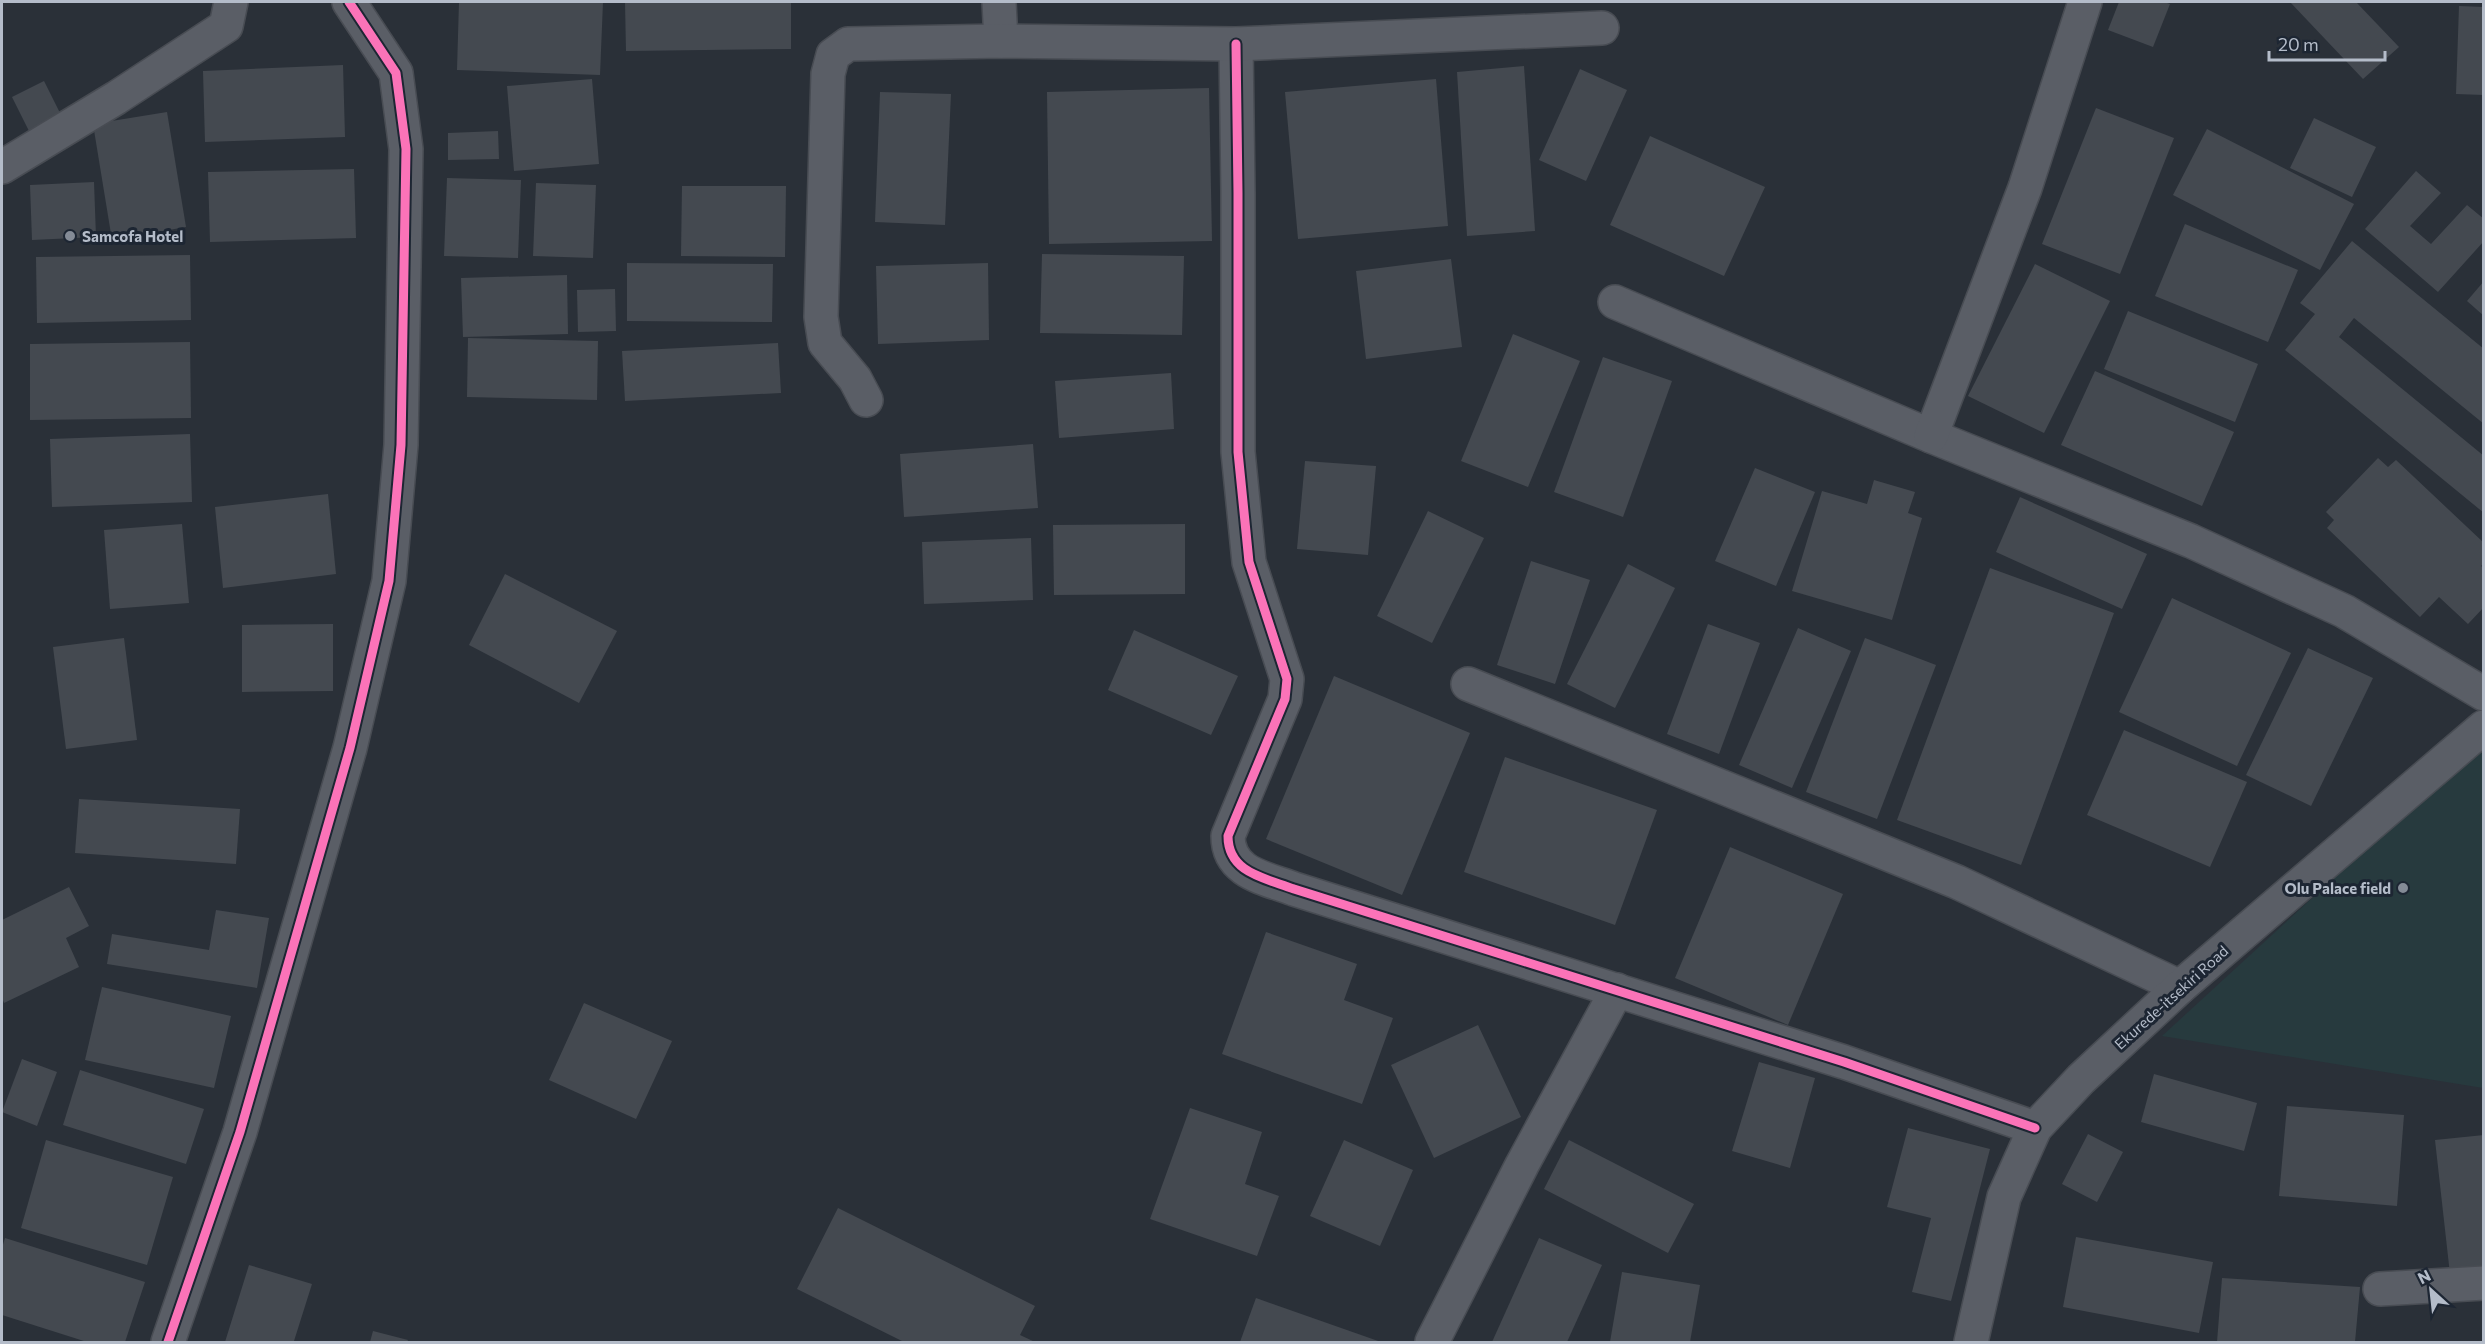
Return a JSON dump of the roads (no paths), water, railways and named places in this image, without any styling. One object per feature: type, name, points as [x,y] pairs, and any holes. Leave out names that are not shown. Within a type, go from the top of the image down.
[{"type":"street","points":[[2,168],[116,98],[226,26],[231,2]]},
{"type":"street","points":[[168,1342],[240,1132],[350,748],[389,581],[401,445],[406,149],[396,73],[349,2]]},
{"type":"street","points":[[999,2],[1001,41]]},
{"type":"street","points":[[1930,436],[2025,188],[2085,2]]},
{"type":"street","points":[[866,400],[855,379],[825,343],[821,317],[828,74],[833,55],[848,44],[1001,41],[1236,44],[1602,28]]},
{"type":"street","points":[[1236,44],[1238,452],[1249,562],[1287,679],[1285,699],[1228,836],[1228,849],[1235,863],[1246,870],[1294,889],[1844,1062],[2036,1128]]},
{"type":"street","points":[[1615,302],[1930,436],[2191,541],[2344,611],[2484,694]]},
{"type":"street","points":[[1468,684],[1957,882],[2180,987]]},
{"type":"street","name":"Ekurede-itsekiri Road","points":[[1971,1342],[2004,1197],[2036,1128],[2080,1079],[2180,987],[2484,727]]},
{"type":"street","points":[[1432,1342],[1522,1165],[1617,990]]},
{"type":"street","points":[[2380,1289],[2484,1283]]},
{"type":"place","name":"Samcofa Hotel","points":[[70,236]]},
{"type":"place","name":"Olu Palace field","points":[[2403,888]]}]
